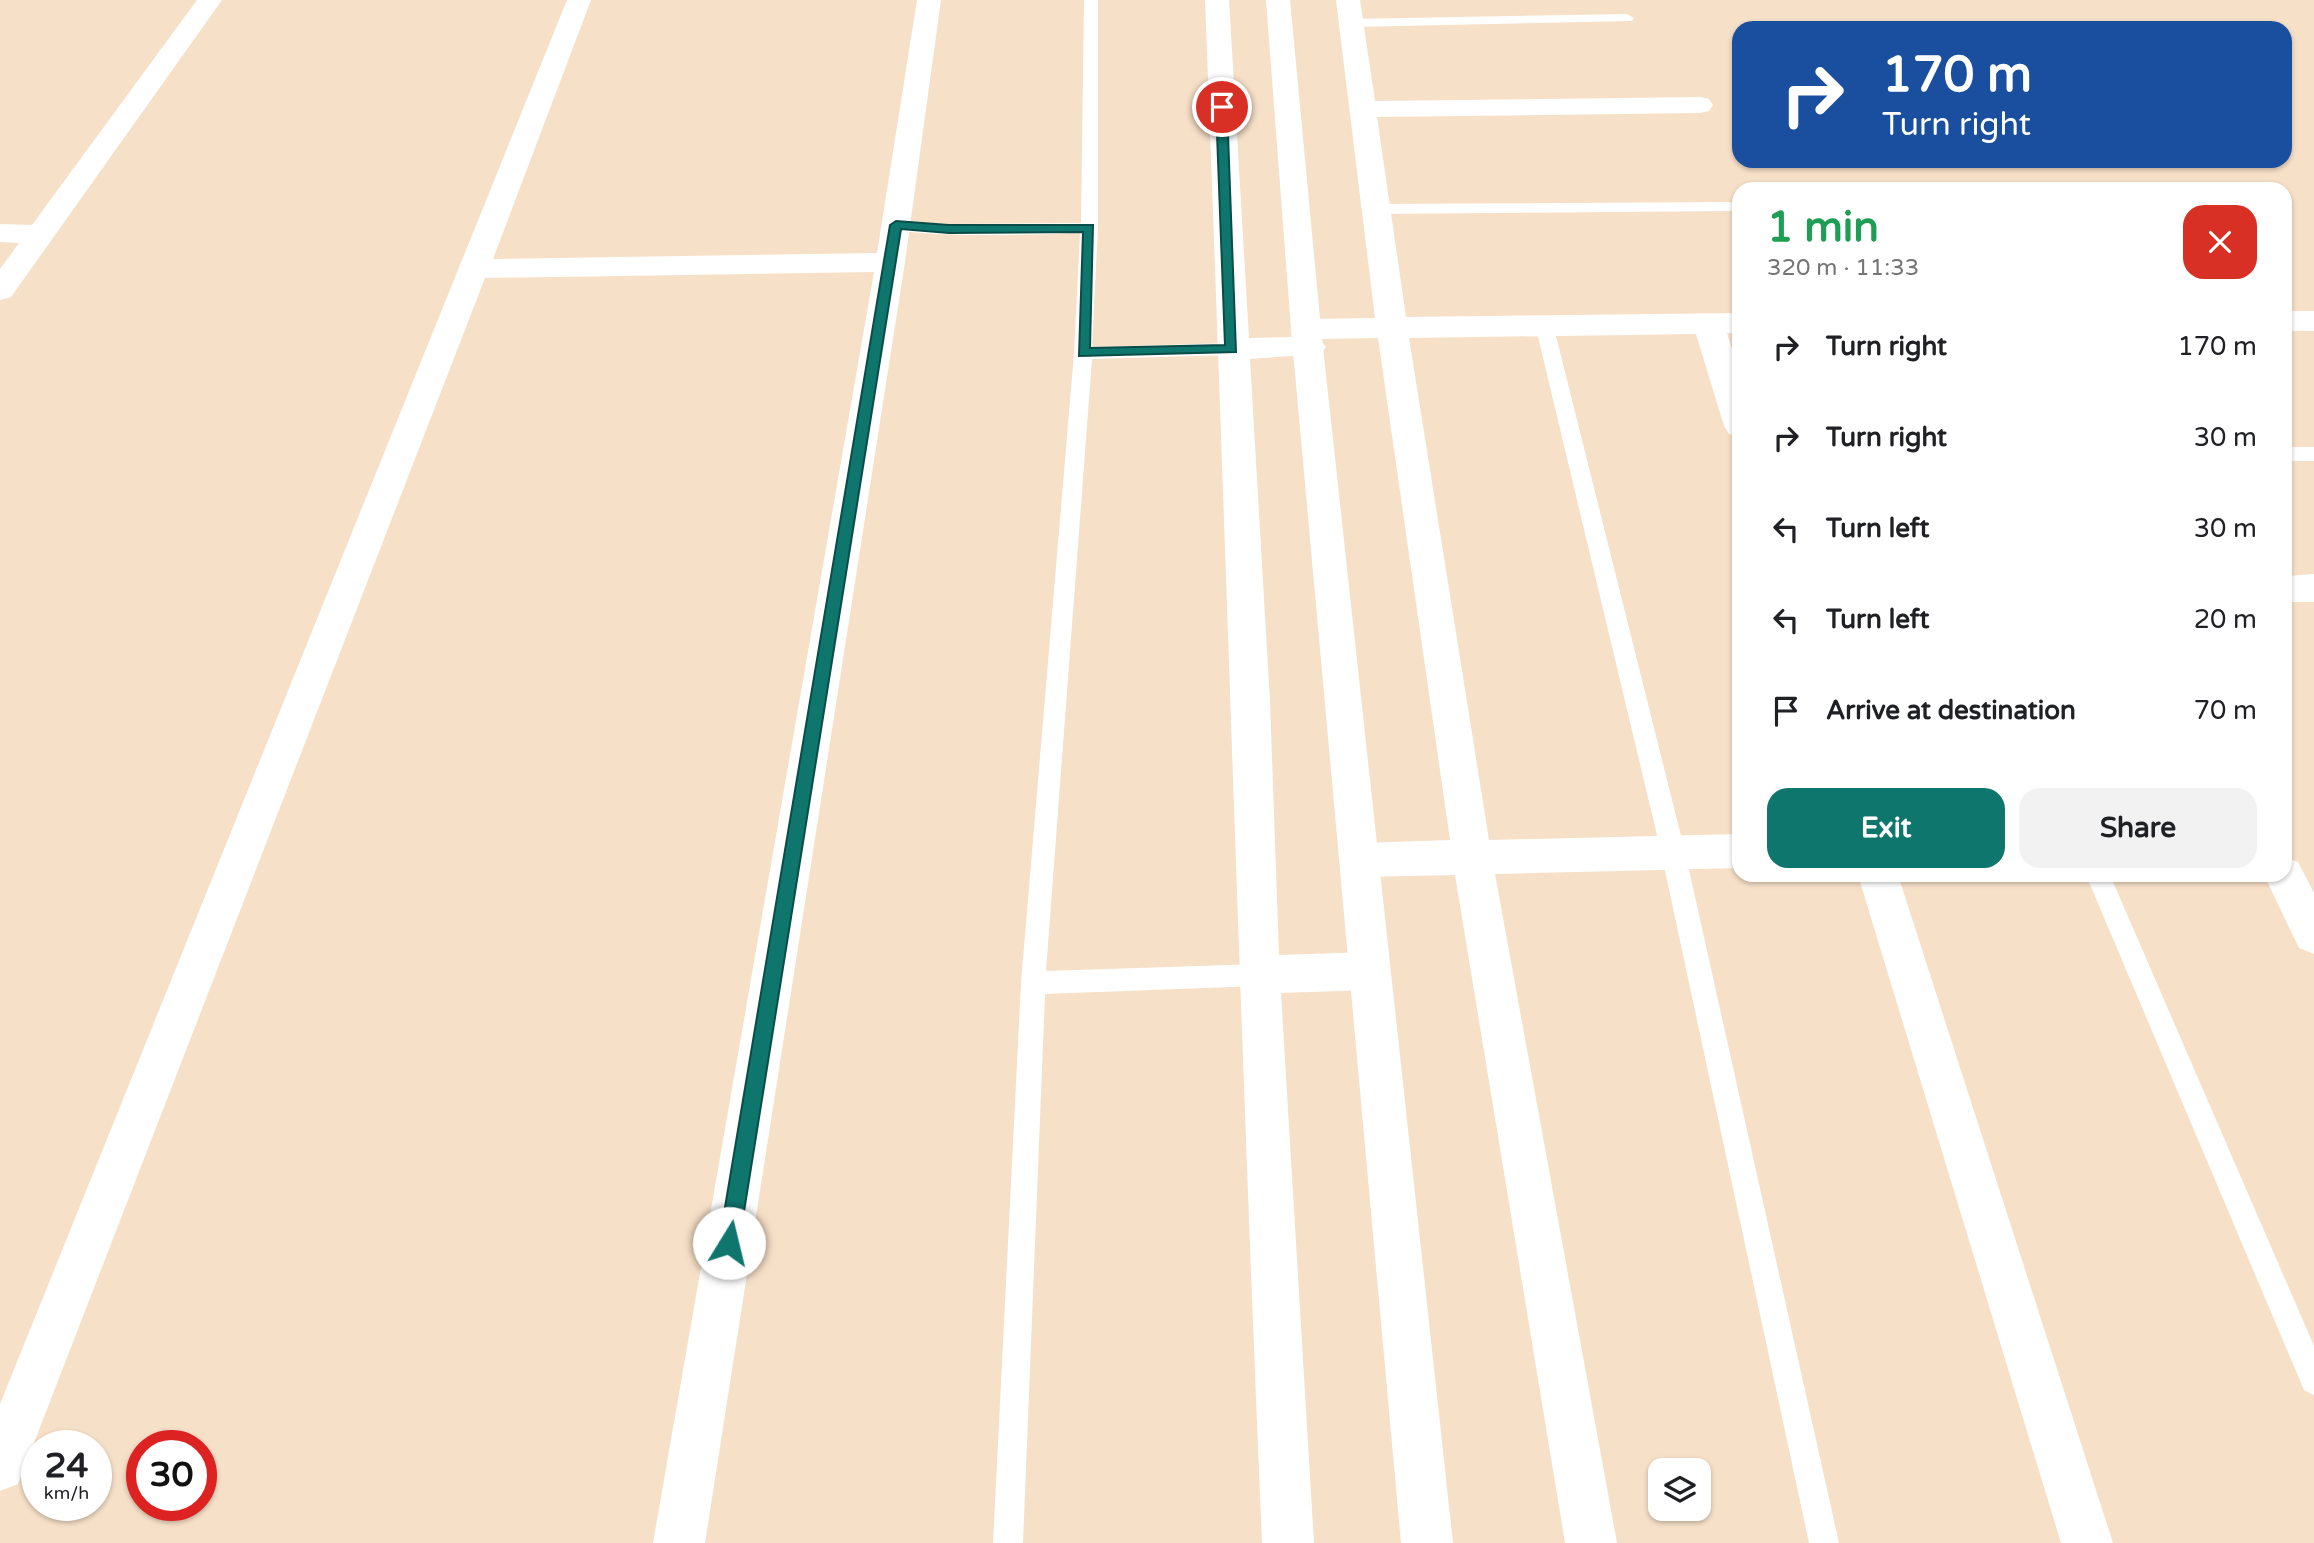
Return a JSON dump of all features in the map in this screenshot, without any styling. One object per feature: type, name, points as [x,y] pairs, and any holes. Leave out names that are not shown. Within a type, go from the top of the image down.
[{"type":"street","points":[[0,290],[210,0]]},
{"type":"street","points":[[0,1466],[378,515],[579,0]]},
{"type":"street","points":[[679,1543],[896,225],[929,0]]},
{"type":"street","points":[[1217,0],[1251,701],[1259,975],[1288,1543]]},
{"type":"street","points":[[1278,0],[1308,338],[1362,860],[1369,971],[1427,1543]]},
{"type":"street","points":[[1350,11],[1392,328],[1472,856],[1591,1543]]},
{"type":"street","points":[[1363,108],[1700,105]]},
{"type":"street","points":[[0,233],[40,234]]},
{"type":"street","points":[[473,269],[890,262]]},
{"type":"street","points":[[2292,321],[2314,321]]},
{"type":"street","points":[[1707,323],[1732,401]]},
{"type":"street","points":[[1232,349],[1392,328],[1732,323]]},
{"type":"street","points":[[2292,589],[2314,588]]},
{"type":"street","points":[[1362,860],[1732,851]]},
{"type":"street","points":[[1880,882],[2087,1543]]},
{"type":"street","points":[[2288,882],[2314,935]]},
{"type":"street","points":[[1259,975],[1369,971]]},
{"type":"lane","points":[[1008,1543],[1033,983],[1083,353],[1089,228],[1091,0]]},
{"type":"lane","points":[[1350,11],[1627,18]]},
{"type":"lane","points":[[1377,209],[1728,207]]},
{"type":"lane","points":[[896,225],[949,229],[1089,228]]},
{"type":"lane","points":[[1544,324],[1673,852],[1824,1543]]},
{"type":"lane","points":[[1083,353],[1232,349]]},
{"type":"lane","points":[[2292,454],[2314,454]]},
{"type":"lane","points":[[2101,882],[2314,1380]]},
{"type":"lane","points":[[1033,983],[1259,975]]},
{"type":"route","points":[[729,1243],[896,225],[949,229],[1089,228],[1083,353],[1232,349],[1222,107]]}]
